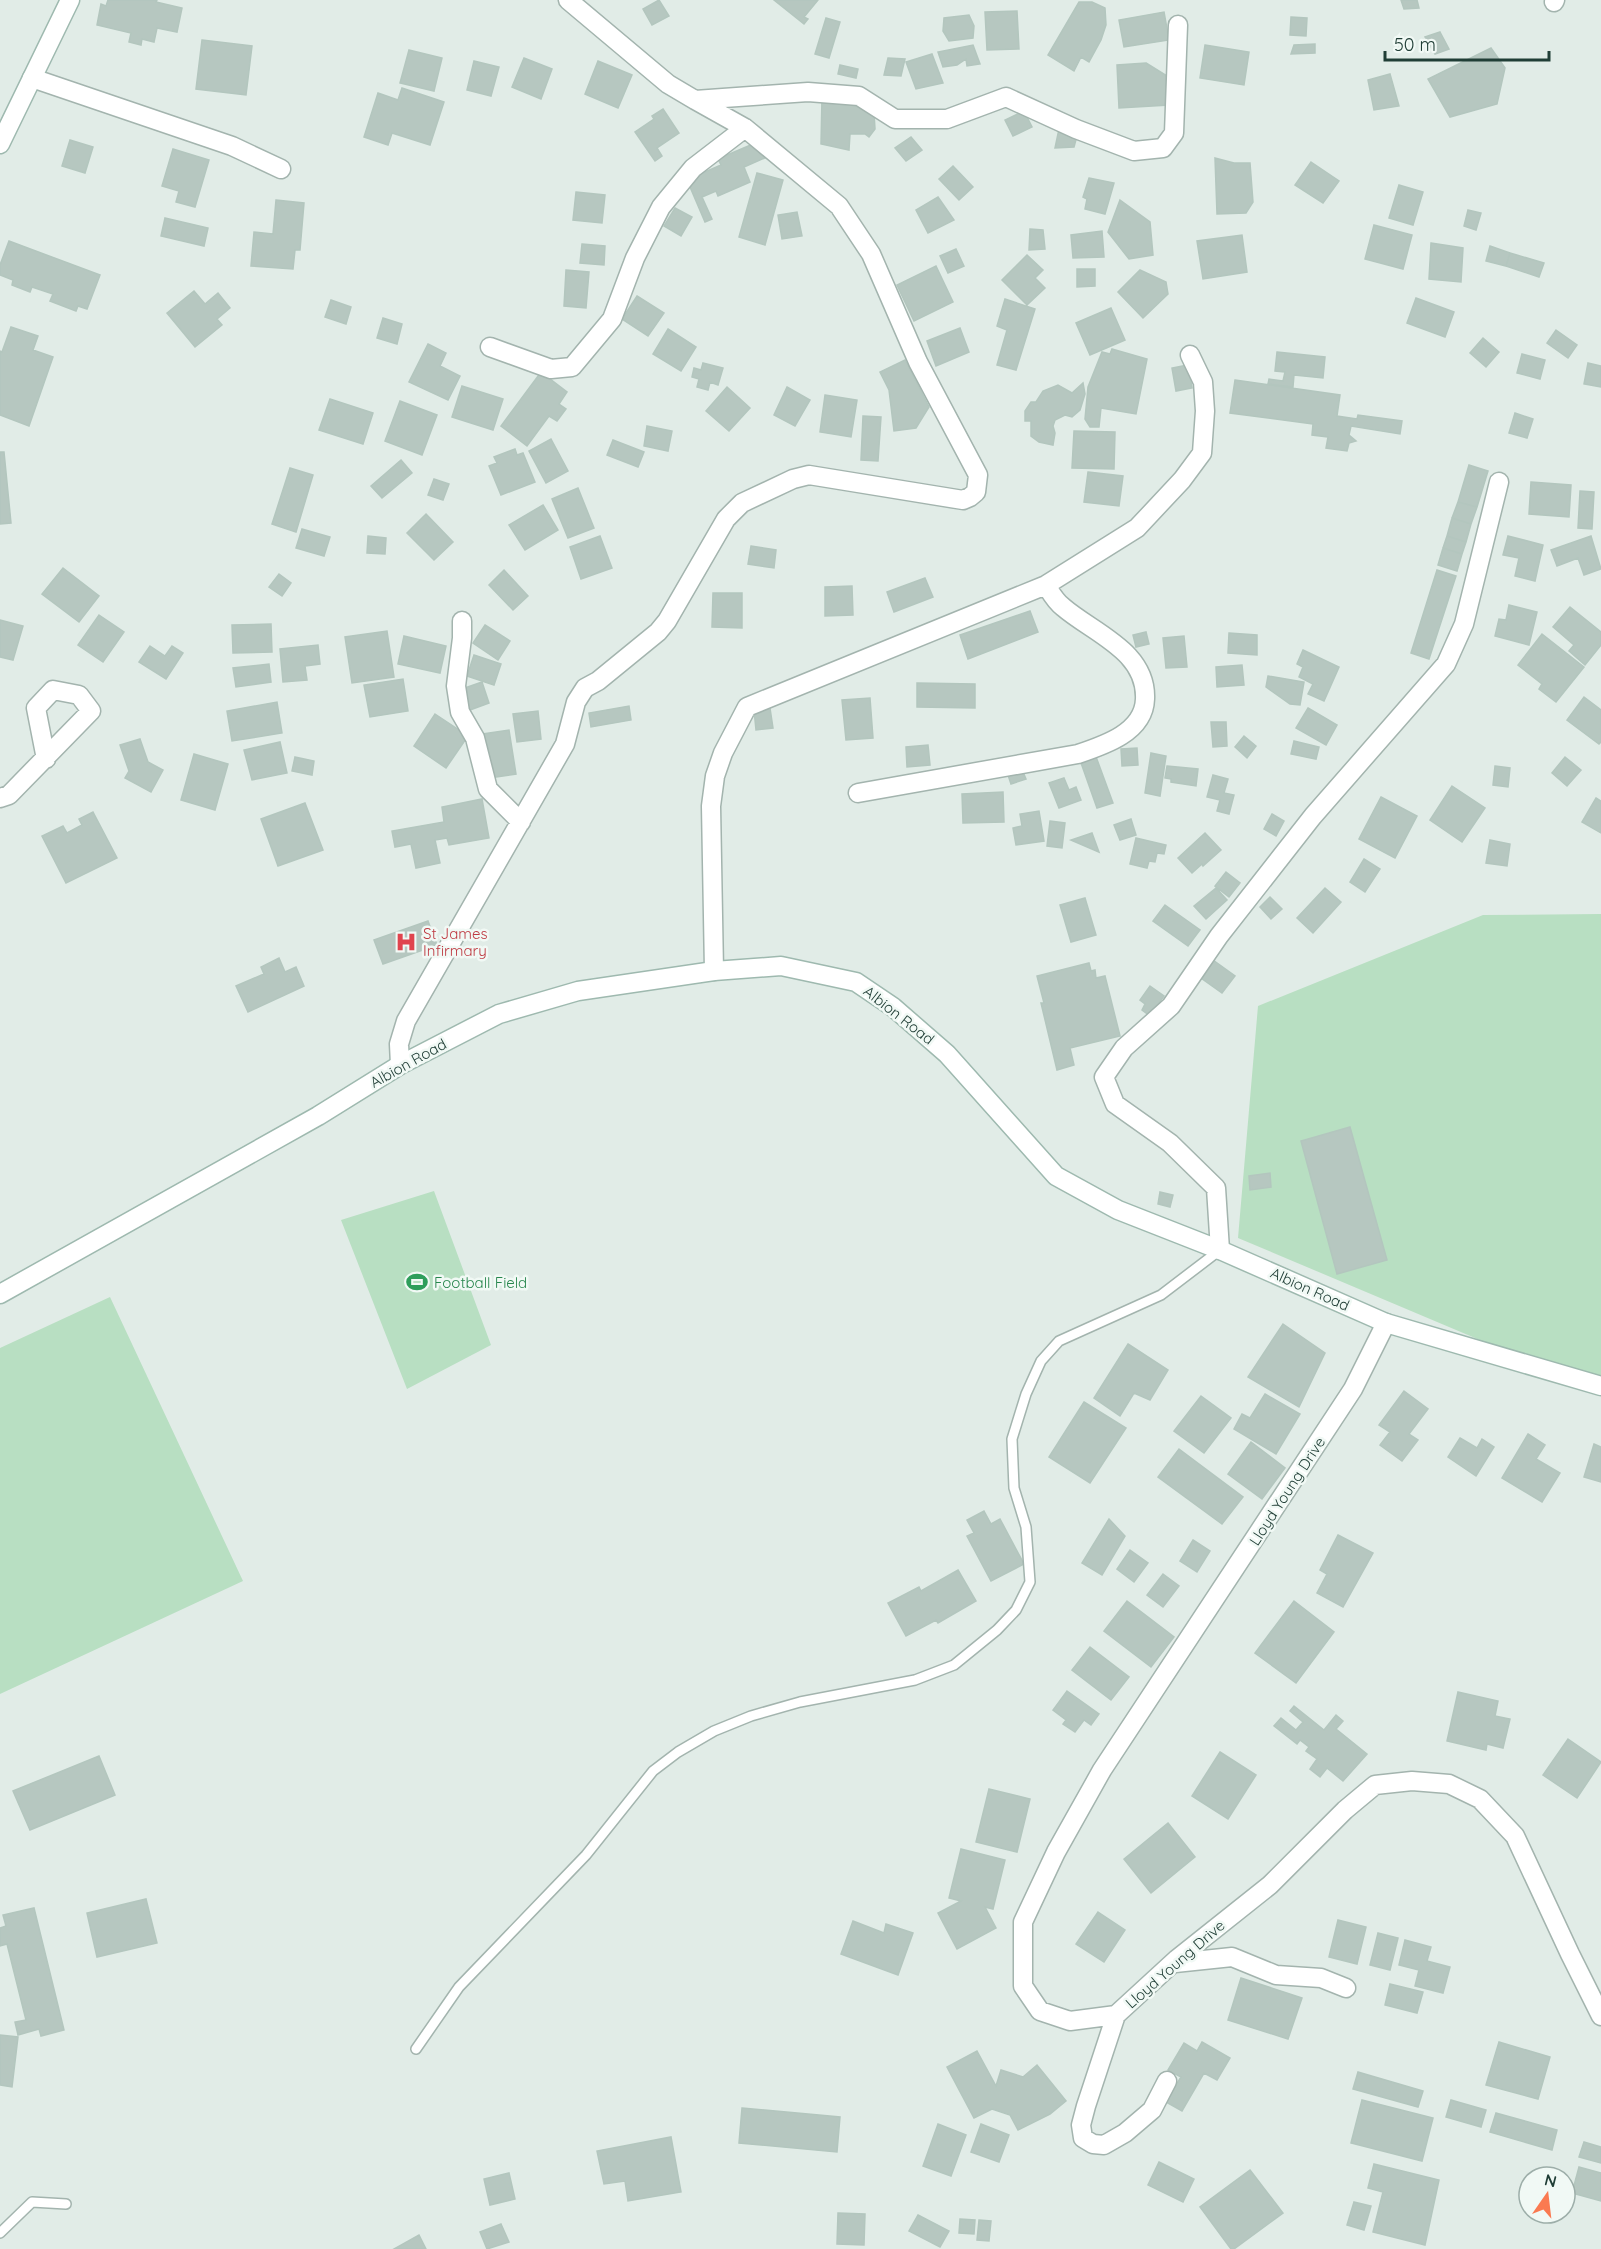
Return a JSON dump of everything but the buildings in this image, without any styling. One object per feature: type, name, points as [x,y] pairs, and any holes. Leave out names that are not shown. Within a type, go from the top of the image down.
[{"type":"street","points":[[0,144],[70,0]]},
{"type":"street","points":[[400,1065],[399,1044],[406,1021],[565,744],[576,702],[585,688],[598,681],[658,632],[667,621],[726,519],[742,503],[793,479],[809,475],[963,500],[976,492],[978,475],[918,362],[870,254],[839,206],[745,128],[668,84],[570,1]]},
{"type":"street","points":[[695,100],[808,92],[859,96],[896,119],[947,119],[1006,97],[1076,129],[1134,151],[1163,148],[1174,133],[1178,25]]},
{"type":"street","points":[[32,78],[232,146],[281,169]]},
{"type":"street","points":[[490,346],[551,369],[572,367],[612,320],[635,258],[661,207],[693,168],[745,128]]},
{"type":"street","points":[[714,971],[711,806],[715,776],[723,753],[747,707],[1046,585],[1137,528],[1182,480],[1202,453],[1205,411],[1203,382],[1190,355]]},
{"type":"street","points":[[1220,1250],[1216,1188],[1170,1143],[1115,1104],[1104,1077],[1125,1048],[1172,1006],[1219,936],[1313,816],[1446,664],[1464,624],[1499,482]]},
{"type":"street","points":[[858,793],[1078,754],[1108,744],[1130,728],[1141,716],[1145,702],[1145,684],[1137,666],[1116,644],[1062,607],[1046,585]]},
{"type":"street","points":[[462,621],[456,686],[460,712],[475,738],[489,789],[520,822]]},
{"type":"street","points":[[0,798],[9,795],[46,759]]},
{"type":"street","name":"Albion Road","points":[[0,1294],[318,1116],[400,1065],[499,1014],[578,991],[714,971],[781,966],[856,982],[893,1007],[947,1054],[1056,1176],[1118,1210],[1220,1250],[1386,1323],[1601,1386]]},
{"type":"street","name":"Lloyd Young Drive","points":[[1386,1323],[1353,1389],[1102,1770],[1056,1852],[1023,1922],[1023,1986],[1040,2011],[1070,2021],[1116,2015],[1173,1963],[1270,1885],[1345,1810],[1375,1785],[1412,1781],[1449,1784],[1480,1799],[1515,1836],[1601,2016]]},
{"type":"street","points":[[1173,1963],[1232,1957],[1276,1975],[1321,1978],[1346,1988]]},
{"type":"street","points":[[1116,2015],[1086,2106],[1081,2126],[1083,2139],[1093,2144],[1104,2145],[1125,2133],[1152,2110],[1167,2081]]},
{"type":"lane","points":[[416,2049],[459,1987],[586,1855],[653,1771],[678,1752],[714,1731],[761,1713],[800,1702],[915,1680],[954,1665],[998,1630],[1016,1610],[1030,1582],[1026,1527],[1014,1488],[1012,1439],[1026,1394],[1041,1361],[1059,1341],[1161,1295],[1220,1250]]},
{"type":"lane","points":[[0,2233],[32,2202],[66,2204]]},
{"type":"green space","points":[[1601,914],[1601,1391],[1238,1238],[1258,1006],[1483,915]]},
{"type":"green space","name":"Football Field","points":[[434,1191],[491,1345],[407,1389],[341,1220]]},
{"type":"green space","points":[[110,1297],[243,1581],[0,1694],[0,1348]]},
{"type":"place","name":"St James Infirmary","points":[[406,942]]},
{"type":"place","name":"Football Field","points":[[417,1282]]}]
